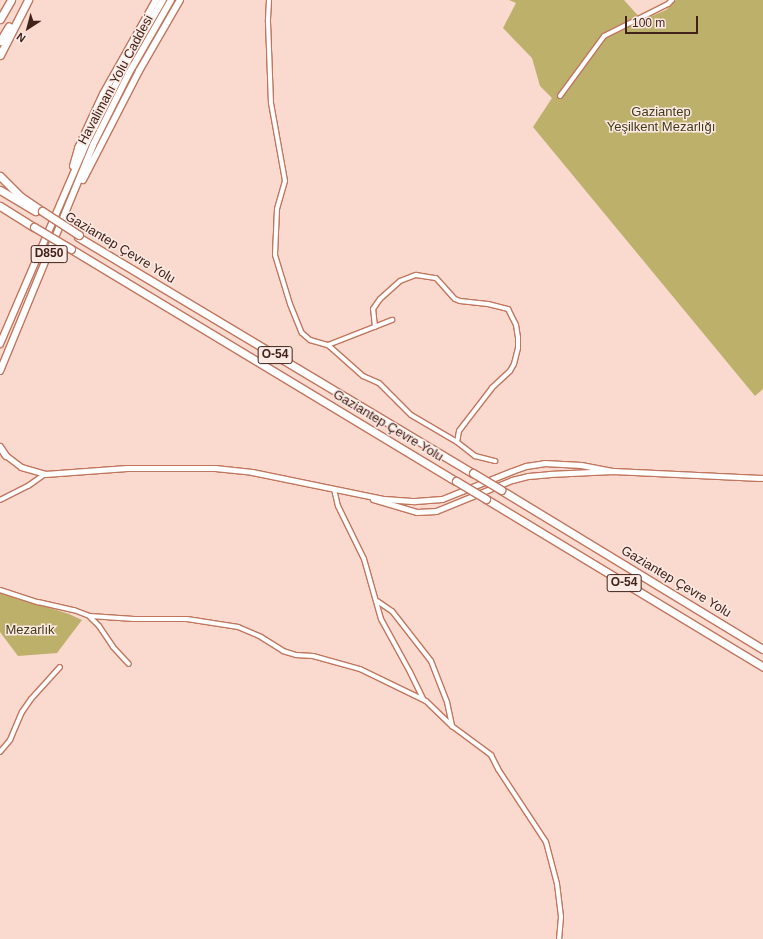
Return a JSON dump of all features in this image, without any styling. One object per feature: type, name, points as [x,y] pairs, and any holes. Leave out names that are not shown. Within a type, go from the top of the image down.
[{"type":"highway","points":[[0,14],[11,0]]},
{"type":"highway","points":[[0,19],[11,0]]},
{"type":"highway","points":[[0,41],[27,0]]},
{"type":"highway","points":[[0,55],[27,0]]},
{"type":"highway","points":[[70,179],[78,148],[88,125],[115,72],[156,0]]},
{"type":"highway","name":"Havalimanı Yolu Caddesi","points":[[0,344],[70,179],[124,66],[163,0]]},
{"type":"highway","name":"Havalimanı Yolu Caddesi","points":[[0,371],[93,145],[112,105],[171,0]]},
{"type":"highway","points":[[70,202],[139,71],[180,0]]},
{"type":"highway","points":[[0,176],[21,197],[42,213]]},
{"type":"highway","name":"Gaziantep Çevre Yolu","points":[[0,190],[42,213],[97,248],[763,649]]},
{"type":"highway","name":"Gaziantep Çevre Yolu","points":[[0,206],[763,668]]},
{"type":"highway","points":[[0,450],[6,456]]},
{"type":"street","points":[[269,0],[268,22],[271,103],[285,181],[277,208],[275,255],[290,304],[302,332],[310,340],[328,345],[363,376],[379,383],[410,415],[458,442],[475,456],[495,461]]},
{"type":"street","points":[[560,96],[604,36],[668,4],[672,0]]},
{"type":"street","points":[[375,327],[373,309],[380,299],[400,281],[416,275],[436,278],[455,299],[460,301],[488,304],[508,309],[516,324],[518,337],[518,348],[514,364],[510,371],[492,388],[459,431],[458,442]]},
{"type":"street","points":[[328,345],[392,320]]},
{"type":"street","points":[[6,456],[21,467],[45,474],[127,468],[215,468],[252,472],[356,494],[417,512],[436,511],[528,476],[613,471],[763,478]]},
{"type":"street","points":[[356,494],[415,501],[442,499],[512,471],[544,463],[581,465],[613,471]]},
{"type":"street","points":[[0,500],[28,486],[45,474]]},
{"type":"street","points":[[334,489],[338,506],[360,548],[377,601],[381,619],[410,672],[423,700]]},
{"type":"street","points":[[0,590],[38,602],[74,610],[90,616],[134,619],[187,619],[238,627],[261,637],[283,651],[296,656],[313,656],[360,668],[423,700],[452,726],[492,755],[498,769],[546,842],[550,850],[557,884],[561,917],[559,939]]},
{"type":"street","points":[[377,601],[392,611],[431,661],[447,702],[452,726]]},
{"type":"street","points":[[90,616],[99,626],[113,647],[129,664]]},
{"type":"street","points":[[0,752],[10,740],[22,712],[31,699],[60,666]]},
{"type":"green space","name":"Gaziantep Yeşilkent Mezarlığı","points":[[509,0],[624,0],[642,20],[666,10],[676,0],[763,0],[763,389],[755,396],[533,127],[552,98],[540,86],[532,58],[503,28],[516,3]]},
{"type":"green space","name":"Mezarlık","points":[[0,592],[69,614],[82,620],[57,653],[18,656],[0,632]]}]
